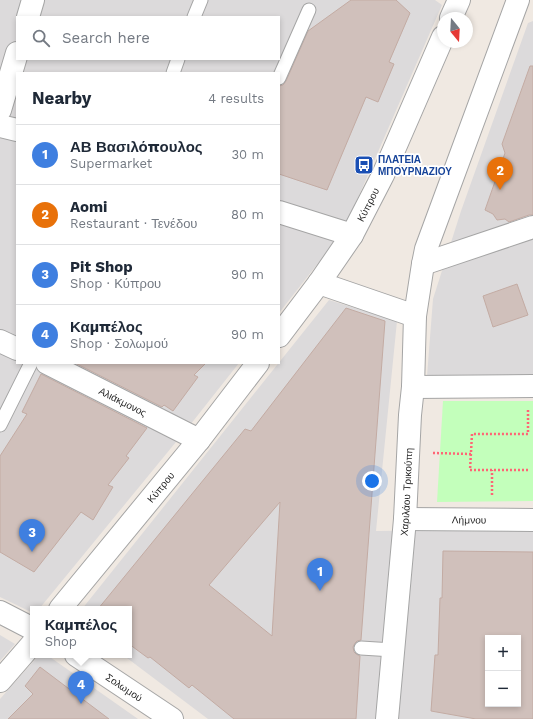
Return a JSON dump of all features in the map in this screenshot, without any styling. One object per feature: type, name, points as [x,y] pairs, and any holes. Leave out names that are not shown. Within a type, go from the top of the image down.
[{"type":"street","points":[[28,16],[33,0]]},
{"type":"street","points":[[454,12],[459,0]]},
{"type":"street","points":[[518,0],[426,249],[423,264],[533,227]]},
{"type":"street","name":"Κύπρου","points":[[280,335],[319,283],[352,235],[383,175],[438,48]]},
{"type":"street","points":[[0,110],[16,56]]},
{"type":"street","points":[[0,126],[16,130]]},
{"type":"street","points":[[280,212],[352,235]]},
{"type":"street","name":"Χαριλάου Τρικούπη","points":[[387,719],[405,519],[410,415],[413,387],[415,316],[423,264]]},
{"type":"street","points":[[319,283],[415,316]]},
{"type":"street","points":[[0,341],[16,349]]},
{"type":"street","name":"Αλιάκμονος","points":[[49,364],[200,440]]},
{"type":"street","name":"Κύπρου","points":[[62,606],[200,440],[257,364]]},
{"type":"street","points":[[413,387],[531,386]]},
{"type":"street","name":"Λήμνου","points":[[405,519],[533,520]]},
{"type":"street","points":[[0,612],[30,627]]},
{"type":"street","points":[[0,681],[30,646]]},
{"type":"street","name":"Σολωμού","points":[[80,658],[172,719]]},
{"type":"lane","points":[[194,16],[201,0]]},
{"type":"lane","points":[[280,76],[309,10]]},
{"type":"lane","points":[[173,72],[178,60]]},
{"type":"lane","points":[[0,425],[30,364]]},
{"type":"lane","points":[[361,648],[393,650]]},
{"type":"path","points":[[528,470],[470,470],[472,434],[528,434],[531,386]]},
{"type":"path","points":[[408,452],[471,454]]},
{"type":"shaded area","points":[[0,0],[435,0],[442,5],[439,12],[437,12],[437,16],[347,223],[280,312],[280,72],[16,72],[16,364],[238,364],[41,606],[30,606],[30,612],[0,597]]},
{"type":"shaded area","points":[[533,21],[533,375],[427,376],[433,299],[461,211],[528,23]]},
{"type":"shaded area","points":[[329,300],[397,321],[376,531],[533,529],[533,719],[208,719],[127,658],[132,658],[132,606],[84,606],[278,364],[280,364],[280,361]]},
{"type":"shaded area","points":[[0,635],[15,644],[0,661]]},
{"type":"shaded area","points":[[36,658],[51,658],[138,719],[0,719],[0,699]]},
{"type":"green space","points":[[443,401],[533,401],[533,501],[437,502]]},
{"type":"building","points":[[351,0],[396,0],[410,13],[389,62],[394,64],[378,102],[366,97],[327,190],[280,174],[280,86],[283,85],[286,81],[308,31]]},
{"type":"building","points":[[530,66],[533,66],[533,215],[509,222],[505,219],[497,220],[493,214],[485,210],[505,153],[502,144]]},
{"type":"building","points":[[517,284],[528,315],[493,327],[483,296]]},
{"type":"building","points":[[346,308],[385,321],[361,640],[357,641],[353,647],[354,652],[360,656],[356,719],[234,719],[192,685],[189,688],[150,657],[148,658],[132,646],[132,606],[100,606],[245,429],[251,431]],"holes":[[[280,502],[272,636],[209,585]]]},
{"type":"building","points":[[77,364],[205,364],[194,375],[198,377],[173,411],[164,405],[162,407]]},
{"type":"building","points":[[41,374],[147,428],[126,456],[129,458],[108,485],[113,487],[93,520],[81,512],[34,572],[0,552],[0,456],[27,414],[22,412]]},
{"type":"building","points":[[443,551],[533,552],[533,719],[476,719],[431,711],[435,655],[438,655],[440,598],[442,598]]},
{"type":"building","points":[[40,667],[109,719],[8,719],[33,694],[25,686]]},
{"type":"place","name":"ΠΛΑΤΕΙΑ ΜΠΟΥΡΝΑΖΙΟΥ","points":[[364,165]]},
{"type":"place","name":"Aomi","points":[[500,190]]},
{"type":"place","name":"Pit Shop","points":[[32,552]]},
{"type":"place","name":"ΑΒ Βασιλόπουλος","points":[[320,591]]},
{"type":"place","name":"Καμπέλος","points":[[81,704]]}]
